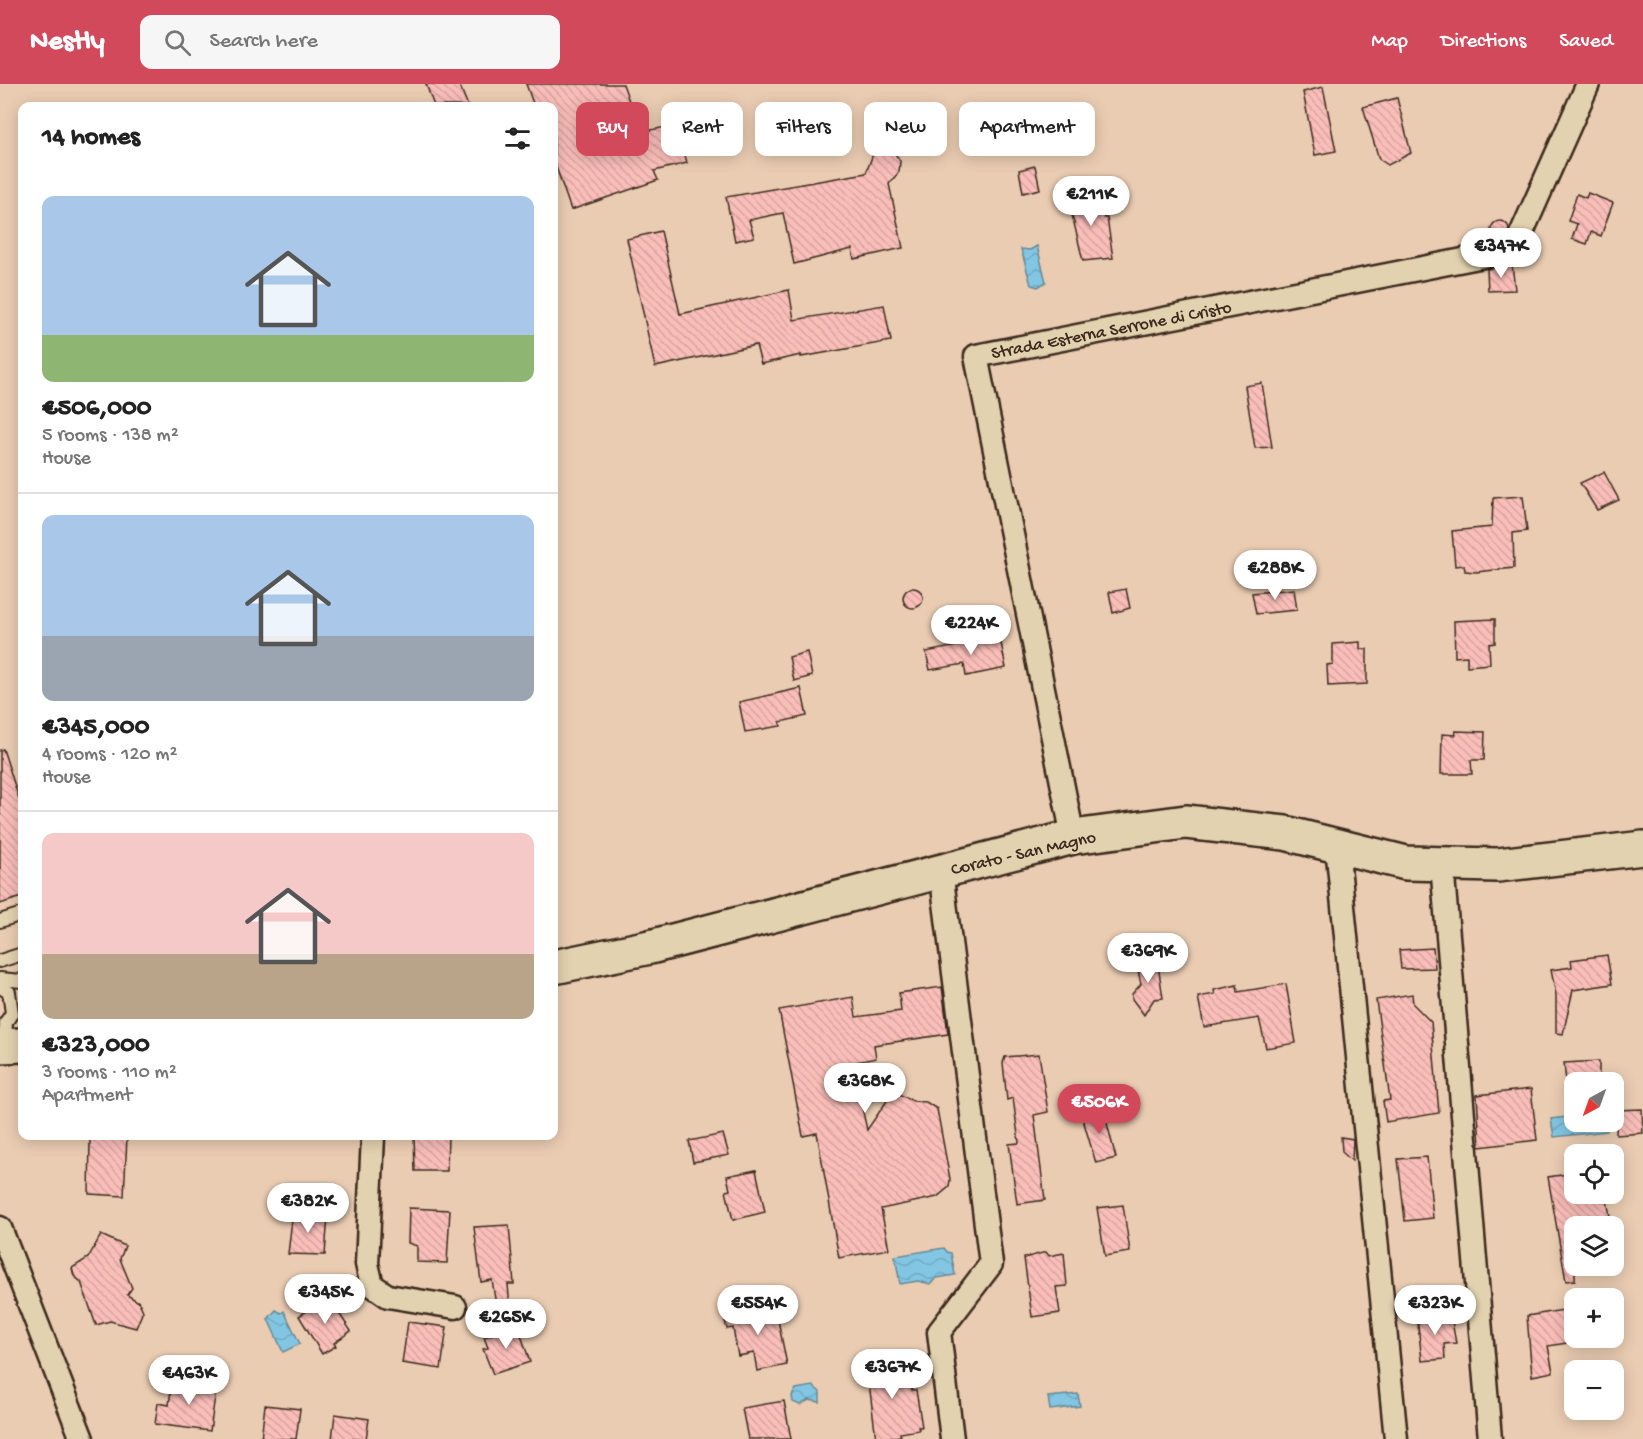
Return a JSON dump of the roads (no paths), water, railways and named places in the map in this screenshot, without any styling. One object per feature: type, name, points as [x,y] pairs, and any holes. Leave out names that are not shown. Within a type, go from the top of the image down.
[{"type":"main road","name":"Corato - San Magno","points":[[558,967],[650,947],[1073,837],[1186,822],[1285,833],[1406,863],[1498,865],[1643,848]]},
{"type":"street","name":"Strada Esterna Serrone di Cristo","points":[[1073,837],[976,356],[1514,250],[1587,84]]},
{"type":"street","points":[[1337,846],[1396,1439]]},
{"type":"street","points":[[1442,864],[1490,1439]]},
{"type":"street","points":[[941,871],[991,1264],[939,1332],[952,1439]]},
{"type":"street","points":[[373,1140],[367,1264],[372,1285],[388,1296],[455,1306]]},
{"type":"street","points":[[0,1228],[82,1439]]},
{"type":"lane","points":[[0,921],[18,915]]},
{"type":"lane","points":[[0,962],[18,955]]},
{"type":"lane","points":[[0,979],[18,981]]},
{"type":"lane","points":[[0,987],[9,992],[12,1013],[7,1035]]},
{"type":"water","points":[[1037,246],[1046,282],[1038,287],[1031,285],[1021,249],[1030,250]]},
{"type":"water","points":[[1564,1117],[1564,1132],[1598,1132],[1554,1137],[1551,1119]]},
{"type":"water","points":[[944,1248],[951,1253],[955,1275],[937,1278],[930,1284],[918,1281],[900,1284],[895,1256]]},
{"type":"water","points":[[276,1310],[281,1313],[284,1311],[300,1344],[283,1352],[268,1319]]},
{"type":"water","points":[[813,1386],[820,1392],[820,1402],[809,1400],[800,1405],[793,1402],[792,1396],[796,1389]]},
{"type":"water","points":[[1078,1394],[1080,1406],[1050,1410],[1048,1397]]}]
